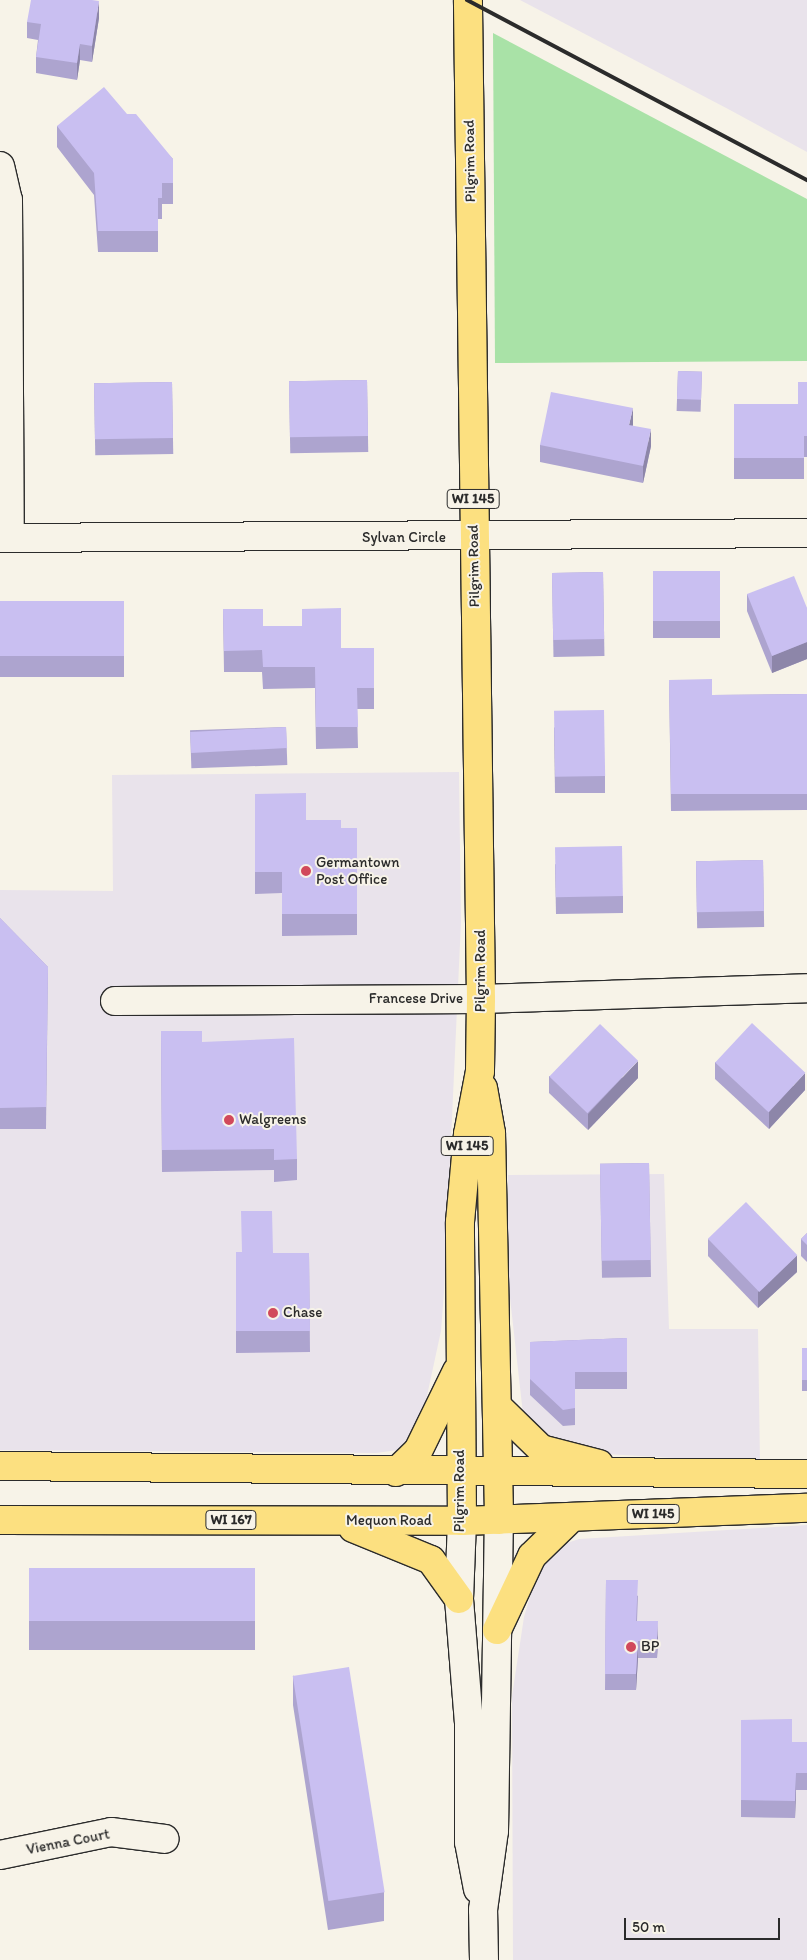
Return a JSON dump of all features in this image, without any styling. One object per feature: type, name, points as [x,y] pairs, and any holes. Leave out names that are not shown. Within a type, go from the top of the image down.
[{"type":"main road","name":"Pilgrim Road","points":[[462,1521],[460,1222],[468,1134],[480,1071],[481,999],[468,0]]},
{"type":"main road","name":"Pilgrim Road","points":[[480,1071],[491,1132],[499,1520]]},
{"type":"main road","points":[[460,1290],[495,1290]]},
{"type":"main road","points":[[396,1472],[418,1452],[460,1362]]},
{"type":"main road","points":[[498,1406],[541,1449],[636,1474]]},
{"type":"main road","points":[[0,1466],[461,1474],[807,1474]]},
{"type":"main road","name":"Mequon Road","points":[[0,1520],[462,1521],[807,1508]]},
{"type":"main road","points":[[497,1630],[532,1556],[572,1517]]},
{"type":"main road","points":[[330,1521],[423,1555],[458,1599]]},
{"type":"street","points":[[0,166],[8,200],[5,538]]},
{"type":"street","name":"Sylvan Circle","points":[[5,538],[474,538],[807,533]]},
{"type":"street","name":"Francese Drive","points":[[115,1001],[481,999],[807,988]]},
{"type":"street","name":"Pilgrim Road","points":[[484,1960],[483,1910],[494,1831],[499,1520]]},
{"type":"street","name":"Pilgrim Road","points":[[462,1521],[458,1599],[469,1722],[469,1842],[483,1910]]},
{"type":"street","name":"Vienna Court","points":[[0,1855],[111,1832],[165,1839]]},
{"type":"shaded area","points":[[520,0],[807,0],[807,152],[730,110]]},
{"type":"shaded area","points":[[459,772],[461,922],[444,1292],[441,1331],[420,1428],[412,1441],[398,1450],[376,1453],[0,1450],[0,890],[113,891],[112,775]]},
{"type":"shaded area","points":[[664,1174],[669,1329],[758,1329],[760,1463],[606,1454],[546,1440],[523,1414],[508,1280],[508,1175]]},
{"type":"shaded area","points":[[807,1525],[807,1960],[513,1960],[512,1696],[524,1617],[540,1563],[558,1546],[579,1539]]},
{"type":"green space","points":[[493,33],[807,199],[807,361],[495,363]]},
{"type":"building","points":[[31,0],[99,1],[92,46],[80,44],[77,63],[36,57],[41,24],[27,22]]},
{"type":"building","points":[[104,87],[127,114],[136,114],[173,159],[173,183],[162,183],[162,198],[158,198],[158,231],[98,231],[94,173],[57,126]]},
{"type":"building","points":[[678,371],[702,372],[701,400],[677,399]]},
{"type":"building","points":[[367,380],[368,436],[290,437],[289,381]]},
{"type":"building","points":[[172,382],[173,438],[95,439],[94,383]]},
{"type":"building","points":[[798,382],[807,382],[807,436],[804,436],[804,458],[734,458],[734,404],[798,404]]},
{"type":"building","points":[[551,392],[633,408],[629,425],[651,429],[643,466],[540,445]]},
{"type":"building","points":[[653,571],[720,571],[720,621],[653,621]]},
{"type":"building","points":[[603,572],[604,639],[553,640],[552,573]]},
{"type":"building","points":[[794,576],[807,608],[807,642],[772,656],[747,594]]},
{"type":"building","points":[[0,601],[124,601],[124,656],[0,656]]},
{"type":"building","points":[[341,608],[341,648],[374,648],[374,688],[357,688],[358,727],[316,727],[315,667],[263,667],[262,650],[224,651],[223,609],[263,609],[263,626],[302,626],[302,609]]},
{"type":"building","points":[[712,679],[712,695],[807,694],[807,794],[671,794],[669,680]]},
{"type":"building","points":[[604,710],[605,776],[555,777],[554,711]]},
{"type":"building","points":[[286,727],[287,748],[191,753],[190,732]]},
{"type":"building","name":"Germantown Post Office","points":[[306,793],[306,820],[341,820],[341,828],[357,828],[357,914],[282,914],[282,872],[255,872],[255,794]]},
{"type":"building","points":[[622,846],[623,896],[556,897],[555,847]]},
{"type":"building","points":[[763,860],[764,911],[697,912],[696,861]]},
{"type":"building","points":[[0,918],[48,967],[46,1107],[0,1108]]},
{"type":"building","points":[[752,1023],[805,1073],[769,1112],[715,1062]]},
{"type":"building","points":[[600,1024],[638,1061],[587,1113],[549,1077]]},
{"type":"building","name":"Walgreens","points":[[161,1031],[202,1031],[202,1042],[294,1038],[297,1159],[274,1160],[274,1149],[162,1150]]},
{"type":"building","points":[[649,1163],[651,1260],[602,1261],[600,1164]]},
{"type":"building","points":[[746,1202],[797,1255],[759,1292],[708,1239]]},
{"type":"building","name":"Chase","points":[[241,1211],[272,1211],[273,1253],[309,1253],[310,1331],[236,1331],[236,1252],[242,1252]]},
{"type":"building","points":[[807,1233],[807,1245],[801,1239]]},
{"type":"building","points":[[627,1338],[627,1372],[575,1372],[575,1408],[563,1410],[530,1379],[530,1342]]},
{"type":"building","points":[[802,1348],[807,1348],[807,1380],[802,1380]]},
{"type":"building","points":[[29,1568],[255,1568],[255,1621],[29,1621]]},
{"type":"building","name":"BP","points":[[606,1580],[638,1580],[636,1621],[658,1621],[657,1641],[638,1641],[636,1674],[605,1674]]},
{"type":"building","points":[[349,1667],[385,1892],[328,1901],[293,1676]]},
{"type":"building","points":[[792,1719],[792,1742],[807,1742],[807,1773],[796,1773],[795,1801],[741,1800],[741,1720]]},
{"type":"railway","points":[[467,0],[807,180]]},
{"type":"place","name":"Germantown Post Office","points":[[306,871]]},
{"type":"place","name":"Walgreens","points":[[229,1120]]},
{"type":"place","name":"Chase","points":[[273,1313]]},
{"type":"place","name":"BP","points":[[631,1647]]}]
